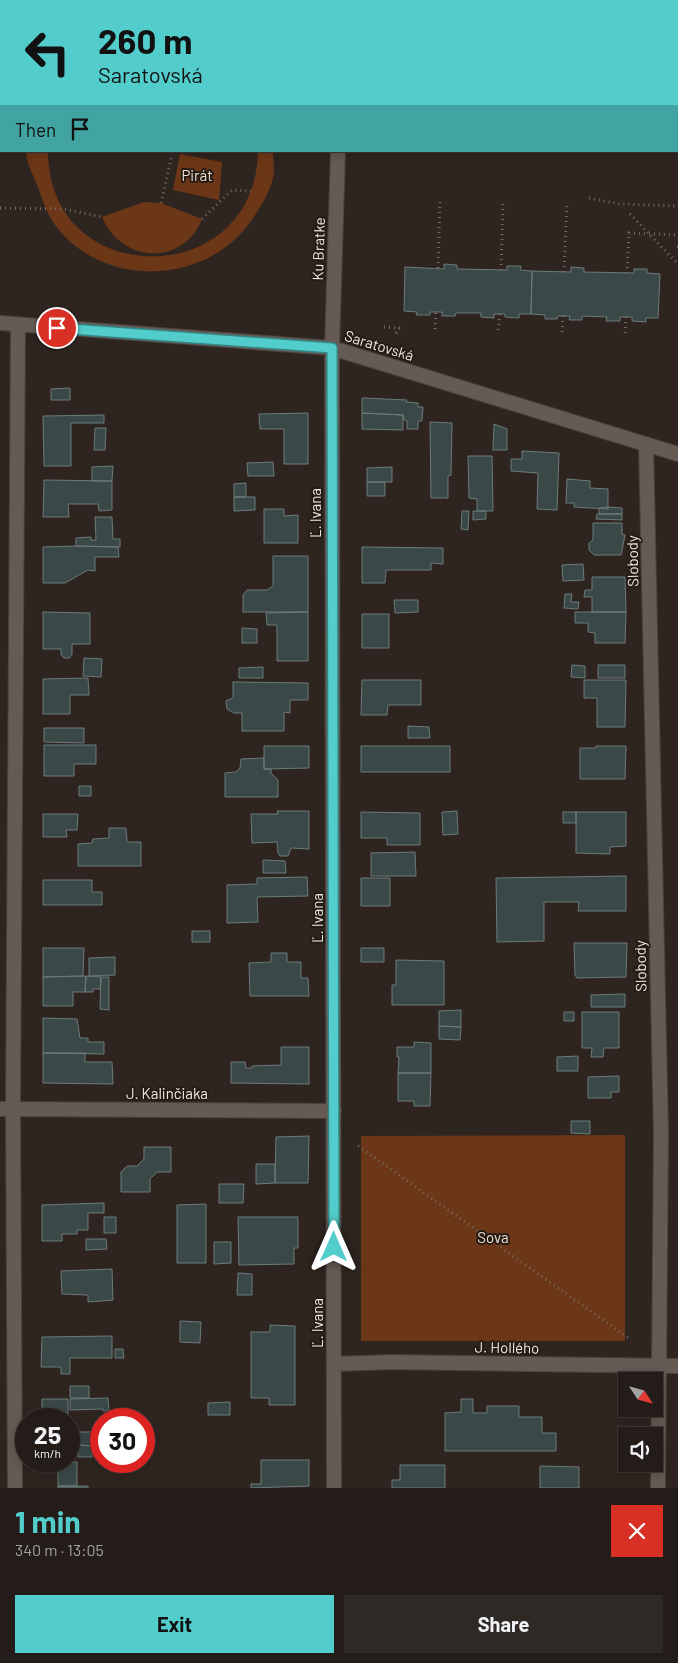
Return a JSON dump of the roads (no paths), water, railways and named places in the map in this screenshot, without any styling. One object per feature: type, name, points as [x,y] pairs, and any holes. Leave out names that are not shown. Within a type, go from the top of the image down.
[{"type":"street","name":"Ku Bratke","points":[[332,348],[338,152]]},
{"type":"street","name":"Saratovská","points":[[0,323],[332,348],[678,454]]},
{"type":"street","points":[[15,1488],[6,1109],[18,325]]},
{"type":"street","name":"Ľ. Ivana","points":[[332,348],[334,1488]]},
{"type":"street","name":"Slobody","points":[[646,444],[661,1134],[658,1488]]},
{"type":"street","name":"J. Kalinčiaka","points":[[6,1109],[334,1111]]},
{"type":"street","name":"J. Hollého","points":[[335,1364],[391,1362],[678,1366]]},
{"type":"park label","name":"Pirát","points":[[197,176]]},
{"type":"park label","name":"Sova","points":[[493,1238]]}]
